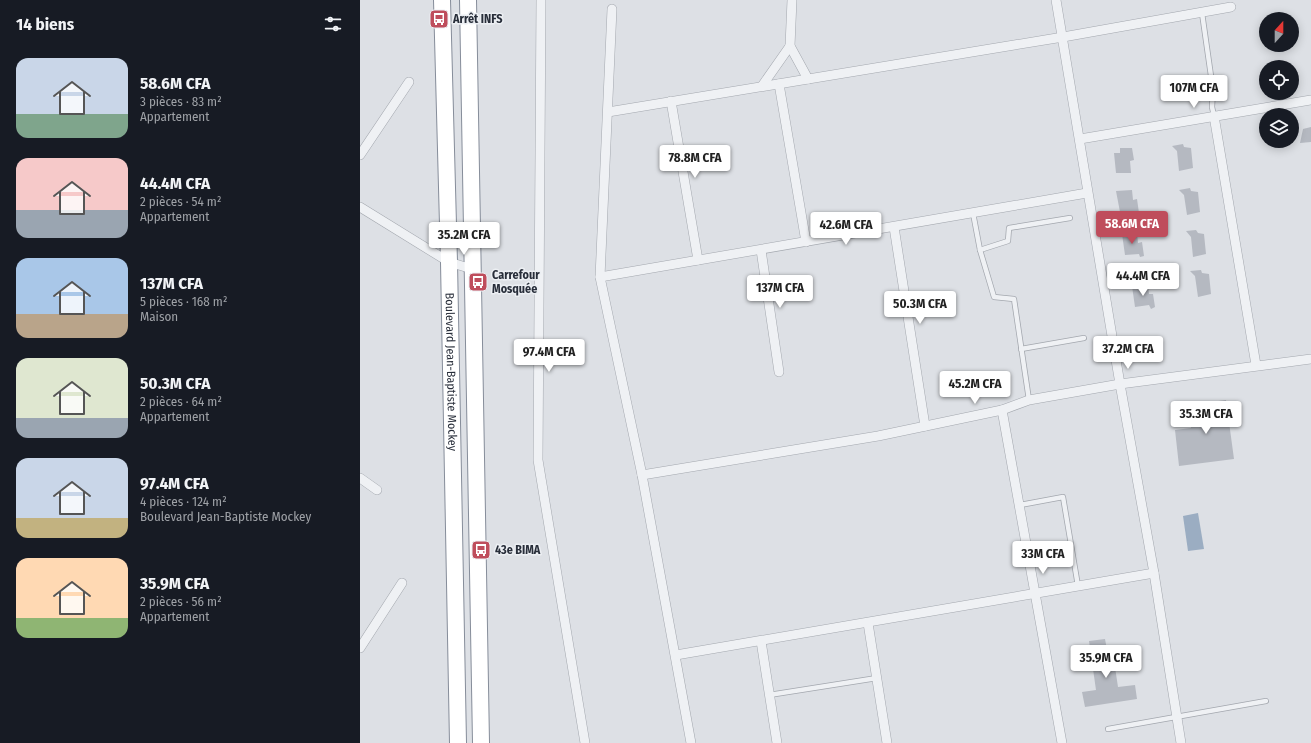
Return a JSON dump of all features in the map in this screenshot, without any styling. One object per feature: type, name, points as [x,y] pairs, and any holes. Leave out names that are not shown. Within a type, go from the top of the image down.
[{"type":"highway","name":"Boulevard Jean-Baptiste Mockey","points":[[442,0],[450,262],[458,743]]},
{"type":"highway","name":"Boulevard Jean-Baptiste Mockey","points":[[468,0],[481,743]]},
{"type":"street","points":[[541,0],[538,460],[585,743]]},
{"type":"street","points":[[792,0],[790,46],[808,79]]},
{"type":"street","points":[[1056,0],[1080,139],[1087,193],[1154,573],[1181,743]]},
{"type":"street","points":[[608,112],[1202,13],[1230,3]]},
{"type":"street","points":[[612,9],[600,277],[642,475],[691,743]]},
{"type":"street","points":[[762,86],[790,46]]},
{"type":"street","points":[[360,155],[409,82]]},
{"type":"street","points":[[779,84],[806,242]]},
{"type":"street","points":[[1080,139],[1311,100]]},
{"type":"street","points":[[671,101],[698,260]]},
{"type":"street","points":[[1214,116],[1256,365]]},
{"type":"street","points":[[600,277],[1087,193]]},
{"type":"street","points":[[360,206],[450,262],[472,269]]},
{"type":"street","points":[[894,227],[925,426]]},
{"type":"street","points":[[761,250],[779,372]]},
{"type":"street","points":[[642,475],[878,436],[1002,410],[1029,400],[1120,384],[1311,359]]},
{"type":"street","points":[[1002,410],[1062,743]]},
{"type":"street","points":[[360,478],[377,490]]},
{"type":"street","points":[[676,655],[1154,573]]},
{"type":"street","points":[[360,648],[402,583]]},
{"type":"street","points":[[868,623],[887,743]]},
{"type":"street","points":[[761,641],[777,743]]},
{"type":"lane","points":[[1202,13],[1213,90],[1212,107],[1214,116]]},
{"type":"lane","points":[[973,213],[980,250],[994,297],[1014,299],[1029,400]]},
{"type":"lane","points":[[980,250],[1008,241],[1009,228],[1070,218]]},
{"type":"lane","points":[[1021,349],[1084,338]]},
{"type":"lane","points":[[1020,505],[1063,497],[1078,586]]},
{"type":"lane","points":[[769,695],[877,678]]},
{"type":"lane","points":[[1108,729],[1266,701]]},
{"type":"water","points":[[1198,513],[1204,549],[1188,551],[1183,516]]},
{"type":"building","points":[[1311,127],[1311,142],[1300,143],[1303,129]]},
{"type":"building","points":[[1183,144],[1184,147],[1191,148],[1193,168],[1179,171],[1177,151],[1172,146]]},
{"type":"building","points":[[1120,148],[1132,148],[1134,160],[1130,161],[1131,173],[1116,173],[1114,153],[1120,153]]},
{"type":"building","points":[[1190,188],[1191,191],[1198,192],[1200,212],[1187,215],[1184,195],[1179,190]]},
{"type":"building","points":[[1132,190],[1133,200],[1137,199],[1139,213],[1135,215],[1134,211],[1120,212],[1116,191]]},
{"type":"building","points":[[1196,230],[1198,233],[1204,234],[1206,254],[1193,257],[1191,237],[1186,231]]},
{"type":"building","points":[[1137,233],[1138,243],[1142,242],[1144,256],[1140,257],[1139,254],[1125,255],[1122,234]]},
{"type":"building","points":[[1201,270],[1202,273],[1209,274],[1211,294],[1198,297],[1195,276],[1190,271]]},
{"type":"building","points":[[1148,285],[1149,294],[1153,294],[1155,307],[1151,309],[1149,305],[1135,307],[1132,286]]},
{"type":"building","points":[[1226,400],[1234,459],[1179,466],[1175,430],[1191,428],[1188,405]]},
{"type":"building","points":[[1105,639],[1108,655],[1113,654],[1118,687],[1135,685],[1137,699],[1085,707],[1082,692],[1096,690],[1089,641]]},
{"type":"place","name":"Arrêt INFS","points":[[439,19]]},
{"type":"place","name":"Carrefour Mosquée","points":[[478,282]]},
{"type":"place","name":"43e BIMA","points":[[481,550]]}]
